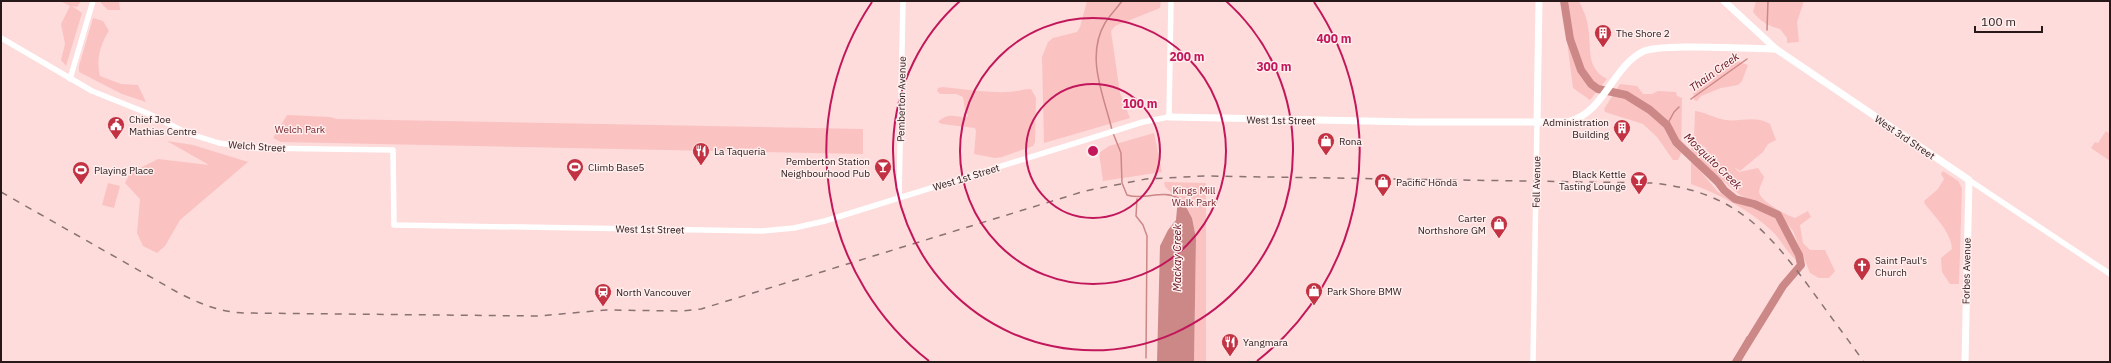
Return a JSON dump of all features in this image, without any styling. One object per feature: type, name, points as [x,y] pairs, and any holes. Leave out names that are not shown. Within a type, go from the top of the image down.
[{"type":"main road","name":"Fell Avenue","points":[[1537,123],[1539,1]]},
{"type":"main road","name":"West 3rd Street","points":[[1724,1],[1776,49],[1969,180]]},
{"type":"main road","name":"West 1st Street","points":[[1169,116],[1537,123],[1573,121],[1590,112],[1598,104],[1616,78],[1637,55],[1653,48],[1776,49]]},
{"type":"main road","name":"Forbes Avenue","points":[[1964,362],[1969,180]]},
{"type":"street","points":[[70,79],[93,1]]},
{"type":"street","name":"Pemberton Avenue","points":[[899,198],[903,1]]},
{"type":"street","points":[[1169,116],[1170,1]]},
{"type":"street","name":"Welch Street","points":[[1,38],[92,91],[187,132],[219,143],[251,148],[393,150],[394,225]]},
{"type":"street","name":"West 1st Street","points":[[394,225],[774,230],[817,223],[1116,130],[1149,120],[1169,116]]},
{"type":"street","name":"Fell Avenue","points":[[1533,362],[1537,123]]},
{"type":"street","name":"West 3rd Street","points":[[1969,180],[2110,274]]},
{"type":"green space","points":[[60,1],[81,1],[77,7],[72,6],[82,13],[66,66],[61,60],[65,44],[61,24],[70,6]]},
{"type":"green space","points":[[101,1],[119,1],[120,10],[108,10],[101,3]]},
{"type":"green space","points":[[1087,1],[1161,1],[1160,8],[1115,26],[1111,31],[1120,93],[1130,118],[1044,143],[1042,57],[1048,42],[1053,38],[1077,32],[1080,27]]},
{"type":"green space","points":[[1562,1],[1579,1],[1587,23],[1592,63],[1595,69],[1607,79],[1590,100],[1573,88]]},
{"type":"green space","points":[[1756,1],[1804,1],[1797,22],[1799,42],[1787,43],[1787,38],[1780,29],[1762,21],[1753,12]]},
{"type":"green space","points":[[93,18],[103,21],[109,31],[100,52],[98,64],[100,76],[121,84],[138,85],[146,102],[122,94],[79,72],[79,66]]},
{"type":"green space","points":[[1737,61],[1748,65],[1742,81],[1738,85],[1721,88],[1701,96],[1697,101],[1694,100],[1693,87],[1703,86],[1719,63]]},
{"type":"green space","points":[[1620,84],[1637,86],[1643,94],[1652,94],[1658,91],[1676,92],[1677,96],[1682,98],[1681,154],[1678,160],[1673,160],[1657,137],[1643,124],[1605,112],[1604,109]]},
{"type":"green space","points":[[942,87],[1000,92],[1031,89],[1036,98],[1035,142],[1033,146],[995,158],[974,154],[975,128],[942,124],[938,122],[947,116],[964,118],[968,116],[965,111],[963,97],[956,94],[940,94],[937,91],[938,88]]},
{"type":"green space","points":[[1695,111],[1725,120],[1754,119],[1765,121],[1770,124],[1776,140],[1768,144],[1763,152],[1740,171],[1734,167],[1739,172],[1758,168],[1764,177],[1759,190],[1760,196],[1780,211],[1795,218],[1808,211],[1811,217],[1800,225],[1803,243],[1810,250],[1825,250],[1835,271],[1829,278],[1819,278],[1810,273],[1793,231],[1781,216],[1740,195],[1701,163],[1691,150],[1692,146],[1708,149],[1694,141]]},
{"type":"green space","name":"Welch Park","points":[[287,115],[330,117],[337,119],[863,129],[863,154],[281,142],[273,138]]},
{"type":"green space","points":[[2106,131],[2110,134],[2110,161],[2091,148],[2095,142],[2098,143]]},
{"type":"green space","points":[[1154,133],[1162,172],[1103,181],[1099,153],[1109,146]]},
{"type":"green space","points":[[167,141],[193,145],[248,162],[180,220],[165,246],[157,253],[143,246],[137,233],[140,199],[125,183],[130,173],[158,159],[209,165]]},
{"type":"green space","points":[[1691,160],[1718,192],[1775,218],[1796,253],[1799,262],[1792,256],[1773,232],[1755,217],[1724,198],[1691,184]]},
{"type":"green space","points":[[1943,171],[1958,181],[1962,188],[1959,284],[1950,284],[1942,272],[1941,258],[1952,249],[1951,243],[1946,231],[1924,201],[1938,189],[1944,179],[1941,174]]},
{"type":"green space","name":"Kings Mill Walk Park","points":[[1164,182],[1206,183],[1206,362],[1194,362],[1196,238],[1192,218],[1185,205],[1165,187]]},
{"type":"green space","points":[[108,183],[120,186],[114,208],[102,205]]},
{"type":"water","points":[[1178,197],[1185,205],[1192,218],[1196,238],[1194,362],[1157,362],[1160,246],[1168,230],[1176,220]]},
{"type":"water","points":[[1747,336],[1752,340],[1741,362],[1732,362]]},
{"type":"waterway","name":"Mackay Creek","points":[[1112,130],[1098,76],[1096,63],[1097,49],[1099,36],[1105,23],[1122,1]]},
{"type":"waterway","name":"Mosquito Creek","points":[[1564,1],[1570,39],[1581,70],[1591,84],[1598,89],[1626,95],[1650,110],[1667,125],[1676,142],[1718,182],[1724,190],[1735,199],[1754,204],[1778,215],[1799,255],[1801,265],[1783,286],[1736,362]]},
{"type":"waterway","name":"Thain Creek","points":[[1767,30],[1768,1]]},
{"type":"waterway","name":"Thain Creek","points":[[1691,99],[1747,59]]},
{"type":"waterway","name":"Thain Creek","points":[[1667,125],[1674,112],[1679,107]]},
{"type":"waterway","name":"Mackay Creek","points":[[1113,133],[1121,153],[1122,183],[1127,195],[1140,197],[1166,195],[1178,198]]},
{"type":"waterway","points":[[1137,199],[1136,216],[1143,225],[1147,236],[1146,358]]},
{"type":"railway","points":[[1,192],[177,292],[217,309],[244,313],[538,316],[606,310],[681,311],[701,309],[1085,191],[1146,179],[1204,176],[1652,183],[1680,187],[1704,194],[1725,204],[1744,216],[1761,230],[1794,266],[1864,362]]},
{"type":"place","name":"The Shore 2","points":[[1603,48]]},
{"type":"place","name":"Chief Joe Mathias Centre","points":[[116,140]]},
{"type":"place","name":"Administration Building","points":[[1622,143]]},
{"type":"place","name":"Rona","points":[[1326,156]]},
{"type":"place","name":"La Taqueria","points":[[701,166]]},
{"type":"place","name":"Climb Base5","points":[[575,182]]},
{"type":"place","name":"Pemberton Station Neighbourhood Pub","points":[[883,182]]},
{"type":"place","name":"Playing Place","points":[[81,185]]},
{"type":"place","name":"Black Kettle Tasting Lounge","points":[[1639,195]]},
{"type":"place","name":"Pacific Honda","points":[[1383,197]]},
{"type":"place","name":"Carter Northshore GM","points":[[1499,239]]},
{"type":"place","name":"Saint Paul's Church","points":[[1862,281]]},
{"type":"place","name":"Park Shore BMW","points":[[1314,306]]},
{"type":"place","name":"North Vancouver","points":[[603,307]]},
{"type":"place","name":"Yangmara","points":[[1230,357]]}]
